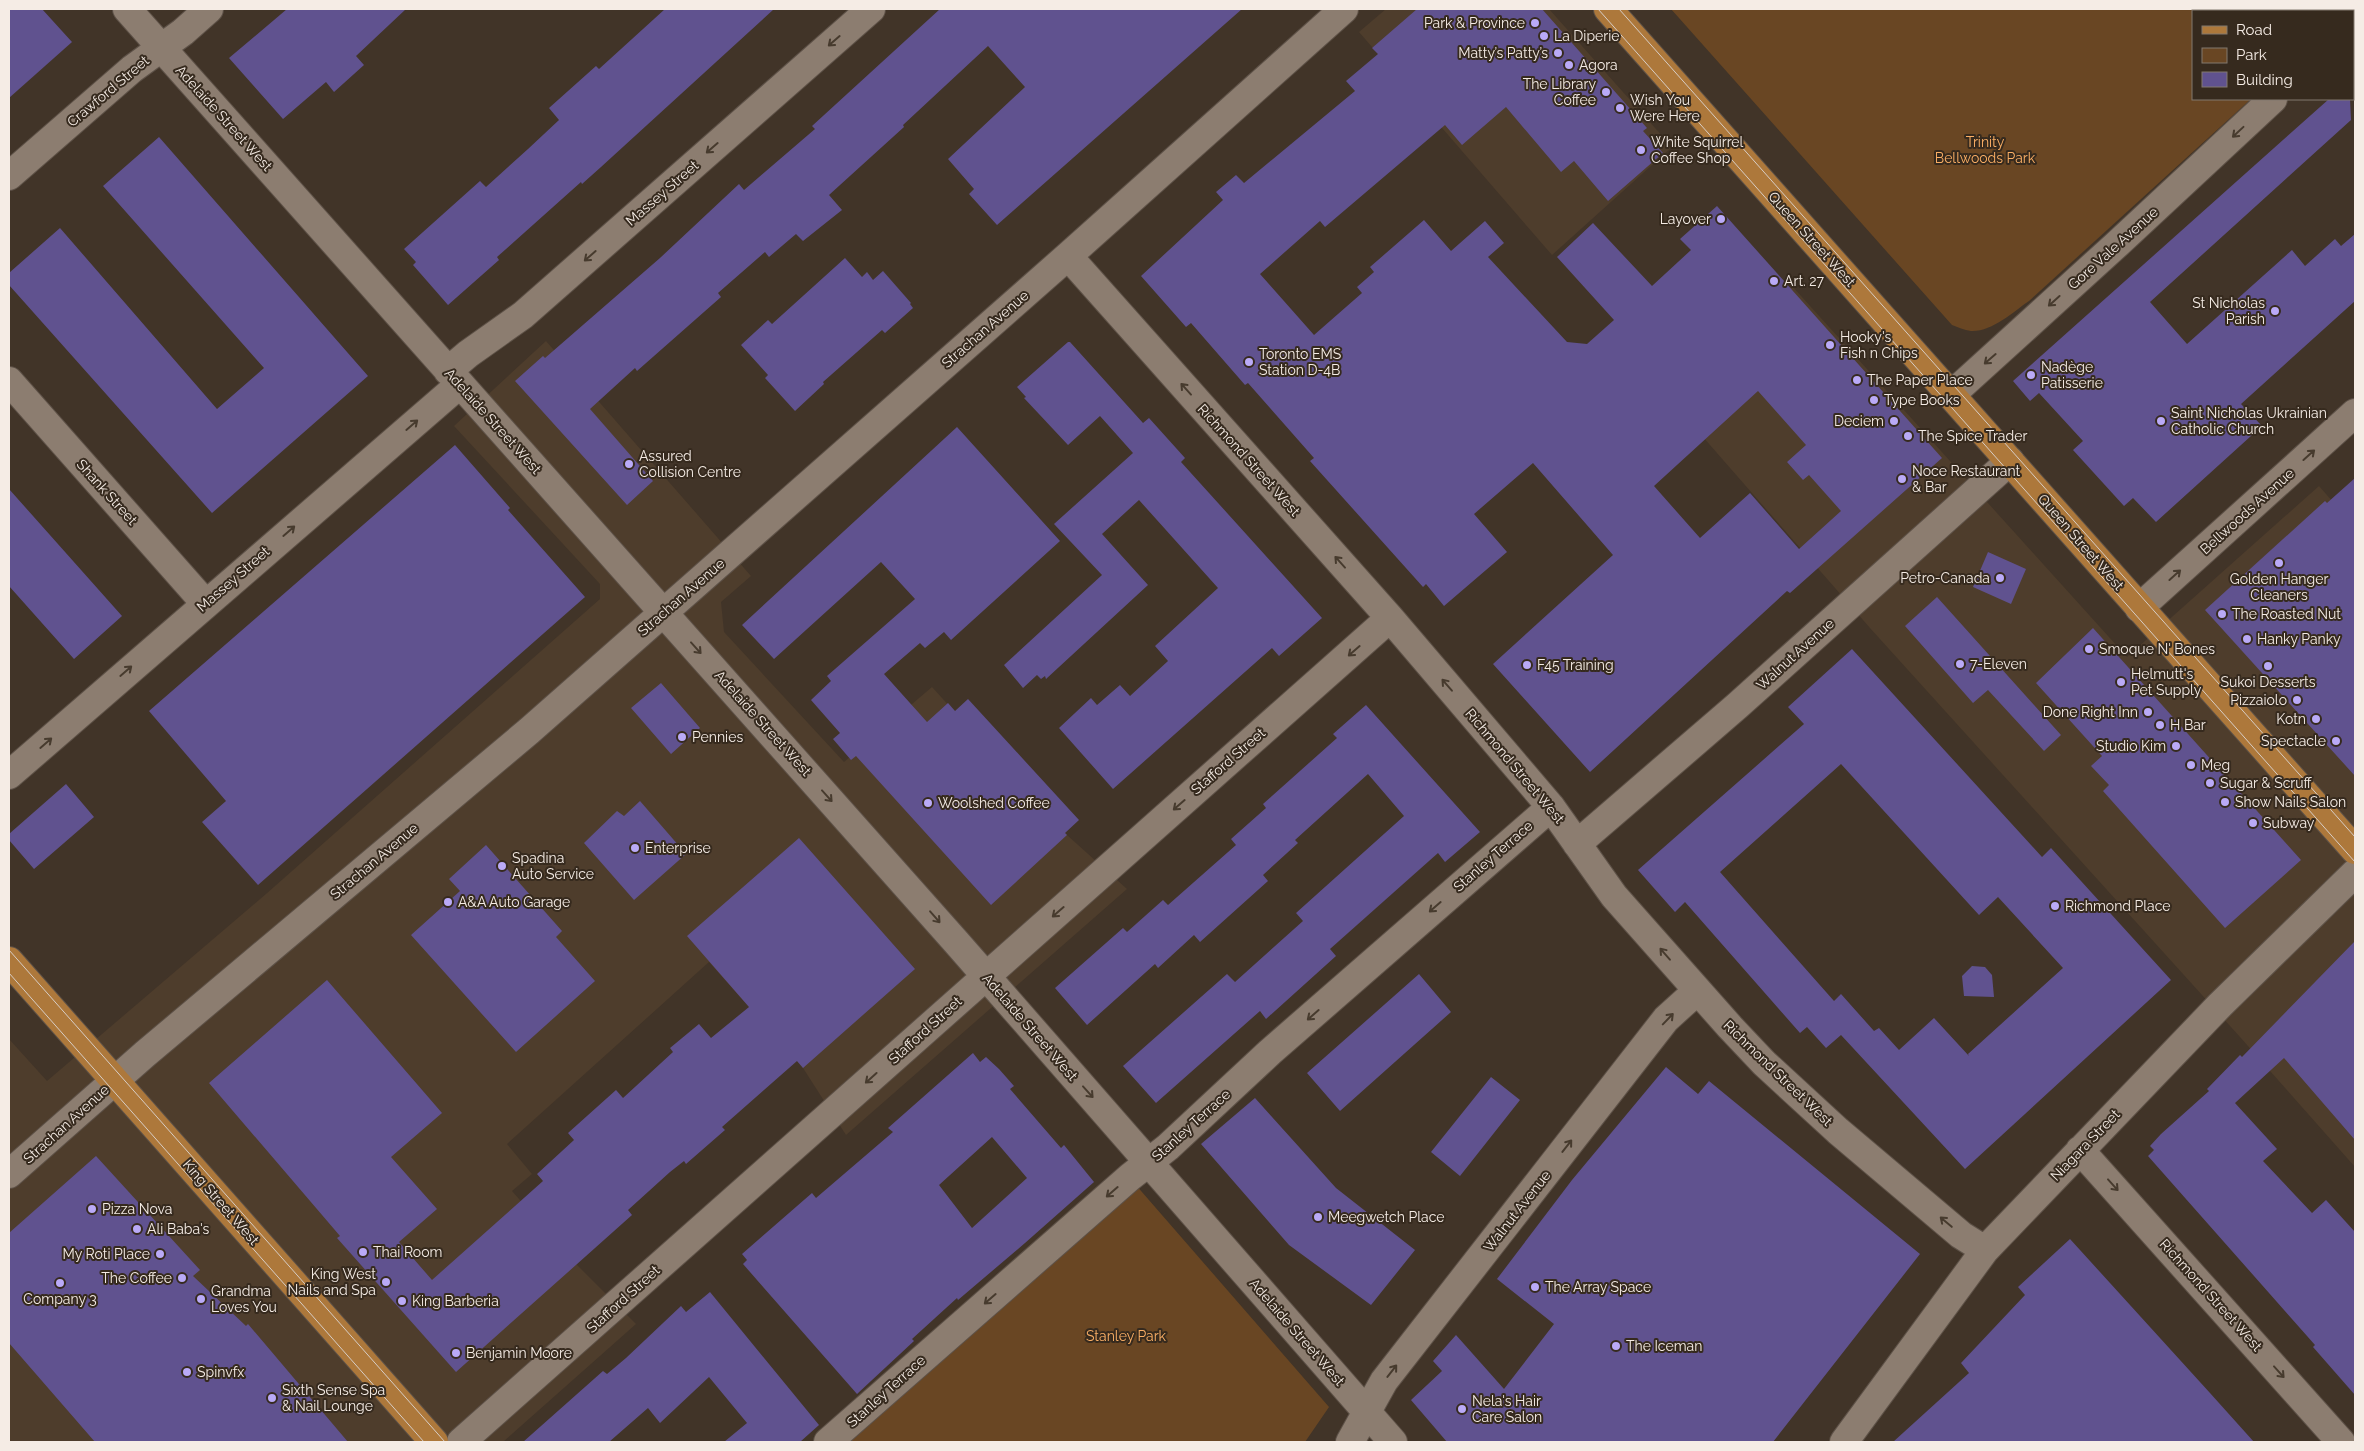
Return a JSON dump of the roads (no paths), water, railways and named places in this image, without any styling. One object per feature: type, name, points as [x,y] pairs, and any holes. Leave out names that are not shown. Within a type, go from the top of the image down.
[{"type":"main road","name":"Queen Street West","points":[[1608,9],[2355,850]]},
{"type":"main road","name":"King Street West","points":[[9,961],[434,1442]]},
{"type":"street","name":"Adelaide Street West","points":[[127,9],[986,976],[1393,1442]]},
{"type":"street","name":"Crawford Street","points":[[9,176],[132,69],[162,48],[209,9]]},
{"type":"street","name":"Massey Street","points":[[9,775],[205,603],[454,378],[468,354],[523,315],[871,9]]},
{"type":"street","name":"Strachan Avenue","points":[[9,1174],[114,1081],[529,732],[1068,256],[1344,9]]},
{"type":"street","name":"Gore Vale Avenue","points":[[1951,395],[2273,100]]},
{"type":"street","name":"Richmond Street West","points":[[1068,256],[1390,618],[1551,806],[1614,896],[1697,991],[1764,1063],[1838,1130],[1962,1235],[1985,1250]]},
{"type":"street","name":"Shank Street","points":[[9,381],[205,603]]},
{"type":"street","name":"Bellwoods Avenue","points":[[2139,608],[2355,413]]},
{"type":"street","name":"Walnut Avenue","points":[[1577,844],[1737,706],[2010,461]]},
{"type":"street","name":"Stafford Street","points":[[461,1442],[1390,618]]},
{"type":"street","name":"Stanley Terrace","points":[[828,1442],[1130,1177],[1150,1162],[1270,1052],[1551,806]]},
{"type":"street","name":"Niagara Street","points":[[1852,1439],[1985,1250],[2220,1005],[2355,873]]},
{"type":"street","name":"Walnut Avenue","points":[[1350,1442],[1384,1381],[1666,1019],[1697,991]]},
{"type":"street","name":"Richmond Street West","points":[[2080,1150],[2341,1442]]},
{"type":"tram line","points":[[1598,9],[2355,862]]},
{"type":"tram line","points":[[1619,9],[2355,837]]},
{"type":"tram line","points":[[9,950],[445,1442]]},
{"type":"tram line","points":[[9,973],[424,1442]]},
{"type":"place","name":"Park & Province","points":[[1535,23]]},
{"type":"place","name":"La Diperie","points":[[1544,36]]},
{"type":"place","name":"Matty’s Patty’s","points":[[1558,53]]},
{"type":"place","name":"Agora","points":[[1569,65]]},
{"type":"place","name":"The Library Coffee","points":[[1606,92]]},
{"type":"place","name":"Wish You Were Here","points":[[1620,108]]},
{"type":"place","name":"White Squirrel Coffee Shop","points":[[1641,150]]},
{"type":"place","name":"Layover","points":[[1721,219]]},
{"type":"place","name":"Art. 27","points":[[1774,281]]},
{"type":"place","name":"St Nicholas Parish","points":[[2275,311]]},
{"type":"place","name":"Hooky's Fish n Chips","points":[[1830,345]]},
{"type":"place","name":"Toronto EMS Station D-4B","points":[[1249,362]]},
{"type":"place","name":"Nadège Patisserie","points":[[2031,375]]},
{"type":"place","name":"The Paper Place","points":[[1857,380]]},
{"type":"place","name":"Type Books","points":[[1874,400]]},
{"type":"place","name":"Deciem","points":[[1894,421]]},
{"type":"place","name":"Saint Nicholas Ukrainian Catholic Church","points":[[2161,421]]},
{"type":"place","name":"The Spice Trader","points":[[1908,436]]},
{"type":"place","name":"Assured Collision Centre","points":[[629,464]]},
{"type":"place","name":"Noce Restaurant & Bar","points":[[1902,479]]},
{"type":"place","name":"Golden Hanger Cleaners","points":[[2279,563]]},
{"type":"place","name":"Petro-Canada","points":[[2000,578]]},
{"type":"place","name":"The Roasted Nut","points":[[2222,614]]},
{"type":"place","name":"Hanky Panky","points":[[2247,639]]},
{"type":"place","name":"Smoque N' Bones","points":[[2089,649]]},
{"type":"place","name":"7-Eleven","points":[[1960,664]]},
{"type":"place","name":"F45 Training","points":[[1527,665]]},
{"type":"place","name":"Sukoi Desserts","points":[[2268,666]]},
{"type":"place","name":"Helmutt's Pet Supply","points":[[2121,682]]},
{"type":"place","name":"Pizzaiolo","points":[[2297,700]]},
{"type":"place","name":"Done Right Inn","points":[[2148,712]]},
{"type":"place","name":"Kotn","points":[[2316,719]]},
{"type":"place","name":"H Bar","points":[[2160,725]]},
{"type":"place","name":"Pennies","points":[[682,737]]},
{"type":"place","name":"Spectacle","points":[[2336,741]]},
{"type":"place","name":"Studio Kim","points":[[2176,746]]},
{"type":"place","name":"Meg","points":[[2191,765]]},
{"type":"place","name":"Sugar & Scruff","points":[[2210,783]]},
{"type":"place","name":"Show Nails Salon","points":[[2225,802]]},
{"type":"place","name":"Woolshed Coffee","points":[[928,803]]},
{"type":"place","name":"Subway","points":[[2253,823]]},
{"type":"place","name":"Enterprise","points":[[635,848]]},
{"type":"place","name":"Spadina Auto Service","points":[[502,866]]},
{"type":"place","name":"A&A Auto Garage","points":[[448,902]]},
{"type":"place","name":"Richmond Place","points":[[2055,906]]},
{"type":"place","name":"Pizza Nova","points":[[92,1209]]},
{"type":"place","name":"Meegwetch Place","points":[[1318,1217]]},
{"type":"place","name":"Ali Baba's","points":[[137,1229]]},
{"type":"place","name":"Thai Room","points":[[363,1252]]},
{"type":"place","name":"My Roti Place","points":[[160,1254]]},
{"type":"place","name":"The Coffee","points":[[182,1278]]},
{"type":"place","name":"King West Nails and Spa","points":[[386,1282]]},
{"type":"place","name":"Company 3","points":[[60,1283]]},
{"type":"place","name":"The Array Space","points":[[1535,1287]]},
{"type":"place","name":"Grandma Loves You","points":[[201,1299]]},
{"type":"place","name":"King Barberia","points":[[402,1301]]},
{"type":"place","name":"The Iceman","points":[[1616,1346]]},
{"type":"place","name":"Benjamin Moore","points":[[456,1353]]},
{"type":"place","name":"Spinvfx","points":[[187,1372]]},
{"type":"place","name":"Sixth Sense Spa & Nail Lounge","points":[[272,1398]]},
{"type":"place","name":"Nela's Hair Care Salon","points":[[1462,1409]]},
{"type":"park label","name":"Trinity Bellwoods Park","points":[[1985,150]]},
{"type":"park label","name":"Stanley Park","points":[[1126,1336]]}]
